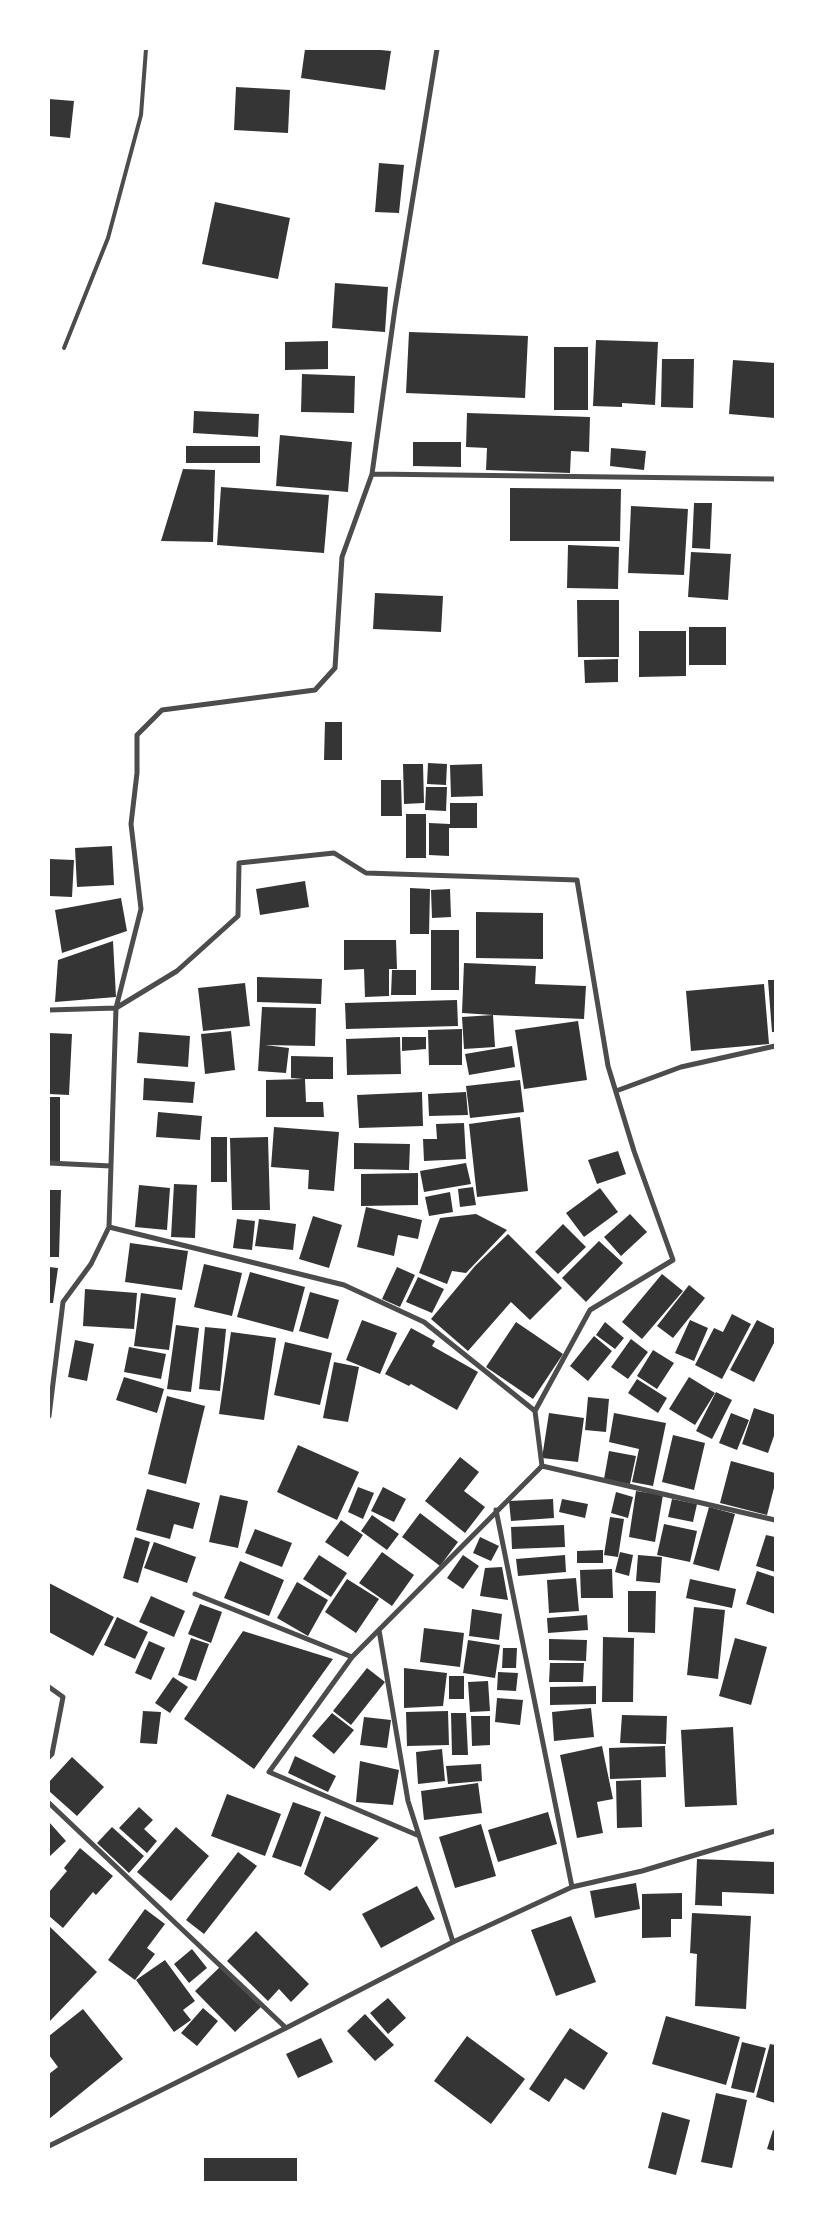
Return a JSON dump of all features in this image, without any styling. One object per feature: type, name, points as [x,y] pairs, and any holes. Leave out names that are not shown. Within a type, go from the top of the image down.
[{"type":"street","points":[[49,1416],[63,1302],[91,1264],[109,1227],[116,1008],[141,909],[132,824],[137,773],[137,735],[162,710],[315,690],[335,668],[342,557],[372,474],[395,308],[437,49]]},
{"type":"street","points":[[372,474],[775,479]]},
{"type":"street","points":[[49,1010],[116,1008],[177,971],[238,916],[239,863],[334,853],[366,873],[577,880],[608,1066],[634,1150],[673,1260],[590,1310],[535,1411],[542,1466]]},
{"type":"street","points":[[616,1091],[681,1067],[775,1046]]},
{"type":"street","points":[[49,1164],[111,1166]]},
{"type":"street","points":[[109,1227],[344,1285],[424,1322],[535,1411]]},
{"type":"street","points":[[417,1836],[269,1772],[352,1657],[496,1510],[542,1466]]},
{"type":"street","points":[[542,1466],[775,1520]]},
{"type":"street","points":[[496,1510],[572,1887]]},
{"type":"street","points":[[195,1594],[352,1657]]},
{"type":"street","points":[[379,1630],[408,1801],[417,1836],[453,1942]]},
{"type":"street","points":[[49,1686],[63,1697],[52,1754],[49,1757]]},
{"type":"street","points":[[49,1803],[286,2028]]},
{"type":"street","points":[[49,2146],[453,1942],[572,1887],[642,1871],[775,1831]]},
{"type":"lane","points":[[64,348],[108,238],[141,115],[146,49]]},
{"type":"building","points":[[305,49],[370,49],[391,51],[385,90],[301,78]]},
{"type":"building","points":[[236,87],[290,90],[288,133],[234,130]]},
{"type":"building","points":[[49,99],[74,101],[70,138],[49,136]]},
{"type":"building","points":[[379,163],[404,165],[399,213],[375,212]]},
{"type":"building","points":[[215,202],[290,218],[278,279],[202,264]]},
{"type":"building","points":[[335,283],[388,287],[385,332],[332,328]]},
{"type":"building","points":[[409,332],[528,336],[525,398],[406,393]]},
{"type":"building","points":[[596,340],[658,342],[655,405],[622,403],[622,407],[593,406]]},
{"type":"building","points":[[328,341],[328,369],[285,370],[285,342]]},
{"type":"building","points":[[554,347],[588,347],[588,410],[554,410]]},
{"type":"building","points":[[662,359],[694,359],[693,408],[661,407]]},
{"type":"building","points":[[733,360],[775,363],[775,418],[729,414]]},
{"type":"building","points":[[302,374],[355,376],[354,413],[301,412]]},
{"type":"building","points":[[194,411],[259,414],[258,437],[193,433]]},
{"type":"building","points":[[467,413],[590,417],[589,452],[571,451],[570,473],[486,470],[487,448],[466,447]]},
{"type":"building","points":[[280,435],[352,442],[348,492],[276,486]]},
{"type":"building","points":[[413,442],[461,442],[461,467],[413,466]]},
{"type":"building","points":[[186,446],[260,446],[260,463],[186,463]]},
{"type":"building","points":[[611,448],[646,451],[644,470],[610,466]]},
{"type":"building","points":[[183,469],[215,470],[213,542],[161,541]]},
{"type":"building","points":[[221,487],[329,495],[324,553],[217,545]]},
{"type":"building","points":[[510,488],[621,489],[620,541],[510,541]]},
{"type":"building","points":[[694,503],[712,503],[710,549],[692,548]]},
{"type":"building","points":[[631,506],[688,509],[684,575],[628,573]]},
{"type":"building","points":[[568,545],[619,547],[618,589],[567,588]]},
{"type":"building","points":[[691,552],[731,554],[728,600],[688,597]]},
{"type":"building","points":[[375,593],[443,596],[441,632],[373,629]]},
{"type":"building","points":[[577,600],[619,600],[619,657],[578,657]]},
{"type":"building","points":[[689,627],[726,627],[726,665],[689,665]]},
{"type":"building","points":[[639,631],[686,631],[686,676],[639,677]]},
{"type":"building","points":[[618,659],[618,682],[585,683],[584,660]]},
{"type":"building","points":[[325,722],[342,722],[342,760],[324,760]]},
{"type":"building","points":[[428,763],[447,764],[446,785],[427,784]]},
{"type":"building","points":[[403,764],[423,764],[424,803],[404,804]]},
{"type":"building","points":[[482,764],[483,796],[451,797],[450,765]]},
{"type":"building","points":[[381,780],[401,780],[402,816],[381,816]]},
{"type":"building","points":[[426,787],[447,787],[446,811],[425,810]]},
{"type":"building","points":[[450,803],[477,803],[477,828],[449,828],[449,856],[429,855],[429,823],[450,824]]},
{"type":"building","points":[[406,814],[426,814],[426,858],[406,858]]},
{"type":"building","points":[[112,846],[114,885],[77,887],[75,848]]},
{"type":"building","points":[[49,859],[74,860],[72,897],[49,896]]},
{"type":"building","points":[[305,881],[309,907],[260,915],[256,889]]},
{"type":"building","points":[[410,888],[430,889],[429,934],[410,934]]},
{"type":"building","points":[[450,889],[451,917],[432,918],[431,890]]},
{"type":"building","points":[[121,898],[127,931],[62,953],[55,910]]},
{"type":"building","points":[[476,912],[543,913],[543,959],[476,958]]},
{"type":"building","points":[[431,930],[459,930],[459,990],[431,990]]},
{"type":"building","points":[[344,940],[396,940],[397,969],[389,969],[389,996],[365,997],[364,969],[344,970]]},
{"type":"building","points":[[113,941],[116,997],[55,1002],[58,960]]},
{"type":"building","points":[[464,963],[536,966],[535,984],[586,986],[584,1019],[462,1013]]},
{"type":"building","points":[[392,970],[416,970],[416,995],[391,995]]},
{"type":"building","points":[[257,977],[322,979],[321,1004],[257,1002]]},
{"type":"building","points":[[768,980],[775,980],[775,1032],[772,1032]]},
{"type":"building","points":[[245,983],[250,1026],[203,1031],[198,988]]},
{"type":"building","points":[[764,984],[769,1044],[691,1051],[686,991]]},
{"type":"building","points":[[457,1000],[458,1026],[346,1029],[345,1003]]},
{"type":"building","points":[[262,1007],[316,1008],[315,1046],[265,1045],[289,1048],[286,1073],[258,1071]]},
{"type":"building","points":[[493,1015],[495,1047],[464,1049],[462,1017]]},
{"type":"building","points":[[578,1021],[587,1080],[524,1089],[515,1030]]},
{"type":"building","points":[[462,1029],[462,1065],[429,1065],[428,1030]]},
{"type":"building","points":[[231,1031],[235,1070],[205,1074],[201,1034]]},
{"type":"building","points":[[139,1032],[190,1036],[188,1067],[137,1063]]},
{"type":"building","points":[[49,1033],[72,1034],[69,1095],[49,1094]]},
{"type":"building","points":[[400,1037],[401,1074],[347,1075],[346,1039]]},
{"type":"building","points":[[402,1037],[426,1037],[426,1049],[402,1051]]},
{"type":"building","points":[[512,1046],[515,1067],[469,1075],[465,1054]]},
{"type":"building","points":[[291,1056],[333,1057],[333,1079],[305,1079],[306,1102],[323,1102],[324,1117],[266,1117],[266,1080],[303,1079],[291,1078]]},
{"type":"building","points":[[144,1078],[195,1082],[193,1103],[143,1100]]},
{"type":"building","points":[[520,1080],[524,1112],[470,1118],[466,1086]]},
{"type":"building","points":[[422,1092],[423,1126],[359,1128],[357,1095]]},
{"type":"building","points":[[466,1092],[468,1115],[429,1116],[428,1094]]},
{"type":"building","points":[[49,1097],[60,1097],[60,1161],[49,1161]]},
{"type":"building","points":[[158,1112],[202,1116],[200,1140],[156,1137]]},
{"type":"building","points":[[520,1117],[528,1191],[477,1197],[469,1124]]},
{"type":"building","points":[[464,1123],[466,1159],[424,1161],[423,1139],[437,1139],[436,1124]]},
{"type":"building","points":[[274,1127],[339,1132],[334,1191],[308,1189],[309,1170],[271,1167]]},
{"type":"building","points":[[211,1137],[227,1137],[227,1182],[211,1182]]},
{"type":"building","points":[[268,1137],[270,1210],[232,1210],[230,1138]]},
{"type":"building","points":[[354,1143],[410,1144],[409,1170],[354,1169]]},
{"type":"building","points":[[618,1151],[626,1174],[597,1184],[588,1160]]},
{"type":"building","points":[[466,1163],[471,1184],[424,1192],[420,1171]]},
{"type":"building","points":[[418,1173],[418,1205],[361,1206],[361,1174]]},
{"type":"building","points":[[174,1184],[197,1185],[195,1238],[171,1237]]},
{"type":"building","points":[[139,1185],[170,1188],[167,1230],[135,1227]]},
{"type":"building","points":[[473,1187],[476,1205],[460,1207],[458,1189]]},
{"type":"building","points":[[600,1188],[618,1212],[584,1237],[566,1213]]},
{"type":"building","points":[[49,1190],[61,1190],[59,1257],[49,1257]]},
{"type":"building","points":[[450,1192],[453,1212],[429,1216],[425,1197]]},
{"type":"building","points":[[366,1207],[422,1220],[418,1239],[398,1235],[394,1256],[357,1247]]},
{"type":"building","points":[[476,1214],[507,1230],[466,1273],[452,1271],[447,1284],[419,1273],[440,1218]]},
{"type":"building","points":[[630,1214],[647,1232],[621,1256],[604,1237]]},
{"type":"building","points":[[313,1216],[342,1225],[329,1268],[299,1259]]},
{"type":"building","points":[[237,1219],[255,1221],[252,1250],[233,1248]]},
{"type":"building","points":[[259,1219],[296,1224],[293,1250],[255,1246]]},
{"type":"building","points":[[563,1224],[586,1247],[558,1274],[535,1252]]},
{"type":"building","points":[[508,1234],[562,1288],[530,1320],[511,1302],[468,1351],[431,1319],[475,1266]]},
{"type":"building","points":[[599,1241],[623,1263],[586,1302],[562,1278]]},
{"type":"building","points":[[130,1243],[188,1251],[182,1290],[125,1282]]},
{"type":"building","points":[[204,1264],[242,1273],[232,1316],[194,1307]]},
{"type":"building","points":[[49,1267],[58,1268],[53,1303],[49,1303]]},
{"type":"building","points":[[397,1267],[415,1275],[400,1307],[382,1299]]},
{"type":"building","points":[[250,1272],[305,1287],[293,1332],[237,1317]]},
{"type":"building","points":[[662,1274],[683,1291],[642,1339],[622,1322]]},
{"type":"building","points":[[418,1277],[444,1289],[432,1313],[406,1302]]},
{"type":"building","points":[[689,1285],[705,1298],[673,1338],[657,1326]]},
{"type":"building","points":[[85,1289],[137,1293],[134,1329],[83,1326]]},
{"type":"building","points":[[310,1292],[339,1300],[328,1339],[299,1331]]},
{"type":"building","points":[[141,1293],[176,1298],[169,1350],[134,1346]]},
{"type":"building","points":[[732,1314],[751,1324],[722,1379],[695,1365],[714,1328],[723,1332]]},
{"type":"building","points":[[362,1320],[397,1333],[380,1374],[346,1360]]},
{"type":"building","points":[[690,1320],[708,1328],[694,1361],[675,1353]]},
{"type":"building","points":[[757,1320],[775,1329],[775,1341],[754,1382],[730,1370]]},
{"type":"building","points":[[516,1322],[563,1354],[533,1399],[486,1367]]},
{"type":"building","points":[[605,1322],[624,1338],[615,1349],[596,1335]]},
{"type":"building","points":[[176,1325],[199,1328],[191,1392],[167,1389]]},
{"type":"building","points":[[205,1327],[226,1329],[220,1391],[199,1389]]},
{"type":"building","points":[[411,1328],[435,1341],[432,1346],[478,1372],[457,1410],[411,1384],[409,1386],[385,1374]]},
{"type":"building","points":[[231,1332],[276,1338],[264,1420],[219,1414]]},
{"type":"building","points":[[594,1336],[612,1351],[588,1381],[570,1366]]},
{"type":"building","points":[[631,1339],[648,1352],[628,1379],[611,1367]]},
{"type":"building","points":[[75,1340],[94,1344],[87,1381],[68,1377]]},
{"type":"building","points":[[285,1342],[332,1353],[320,1405],[274,1395]]},
{"type":"building","points":[[129,1347],[166,1354],[161,1379],[124,1372]]},
{"type":"building","points":[[653,1350],[674,1363],[657,1389],[637,1376]]},
{"type":"building","points":[[334,1362],[359,1367],[348,1422],[323,1418]]},
{"type":"building","points":[[124,1377],[164,1389],[157,1413],[116,1400]]},
{"type":"building","points":[[689,1377],[715,1393],[695,1425],[669,1409]]},
{"type":"building","points":[[637,1379],[667,1398],[658,1413],[628,1393]]},
{"type":"building","points":[[716,1392],[732,1400],[712,1439],[696,1431]]},
{"type":"building","points":[[167,1396],[205,1406],[186,1484],[148,1474]]},
{"type":"building","points":[[588,1397],[609,1399],[606,1432],[585,1430]]},
{"type":"building","points":[[754,1408],[775,1415],[775,1433],[768,1453],[742,1444]]},
{"type":"building","points":[[549,1413],[584,1418],[578,1462],[542,1458]]},
{"type":"building","points":[[614,1413],[666,1423],[653,1486],[632,1482],[639,1449],[609,1442]]},
{"type":"building","points":[[731,1413],[749,1420],[737,1450],[719,1443]]},
{"type":"building","points":[[673,1435],[705,1443],[694,1490],[662,1482]]},
{"type":"building","points":[[298,1445],[359,1472],[337,1520],[277,1492]]},
{"type":"building","points":[[609,1451],[636,1456],[630,1484],[604,1479]]},
{"type":"building","points":[[460,1457],[479,1472],[464,1491],[485,1507],[465,1533],[425,1501]]},
{"type":"building","points":[[731,1461],[775,1473],[775,1484],[767,1515],[720,1503]]},
{"type":"building","points":[[358,1487],[374,1493],[363,1519],[348,1512]]},
{"type":"building","points":[[383,1487],[406,1499],[394,1522],[371,1511]]},
{"type":"building","points":[[147,1489],[200,1503],[193,1529],[174,1524],[170,1539],[136,1530]]},
{"type":"building","points":[[636,1491],[663,1495],[655,1542],[629,1537]]},
{"type":"building","points":[[616,1492],[633,1497],[628,1518],[611,1513]]},
{"type":"building","points":[[220,1495],[248,1501],[238,1548],[209,1542]]},
{"type":"building","points":[[553,1499],[554,1518],[511,1521],[509,1501]]},
{"type":"building","points":[[562,1499],[588,1504],[585,1518],[559,1512]]},
{"type":"building","points":[[672,1499],[697,1504],[693,1522],[668,1517]]},
{"type":"building","points":[[709,1507],[735,1514],[719,1571],[693,1564]]},
{"type":"building","points":[[420,1513],[458,1542],[440,1566],[402,1537]]},
{"type":"building","points":[[372,1515],[399,1534],[387,1550],[361,1531]]},
{"type":"building","points":[[610,1517],[624,1519],[618,1557],[604,1555]]},
{"type":"building","points":[[341,1520],[363,1535],[348,1557],[325,1542]]},
{"type":"building","points":[[664,1524],[697,1531],[690,1562],[657,1555]]},
{"type":"building","points":[[564,1525],[565,1547],[512,1549],[511,1527]]},
{"type":"building","points":[[255,1529],[292,1543],[282,1567],[245,1553]]},
{"type":"building","points":[[766,1535],[775,1537],[775,1572],[756,1566]]},
{"type":"building","points":[[135,1537],[150,1542],[138,1583],[123,1578]]},
{"type":"building","points":[[480,1537],[499,1546],[491,1561],[473,1553]]},
{"type":"building","points":[[154,1542],[196,1557],[187,1583],[144,1568]]},
{"type":"building","points":[[603,1550],[603,1563],[577,1563],[577,1551]]},
{"type":"building","points":[[382,1552],[414,1575],[392,1606],[359,1583]]},
{"type":"building","points":[[620,1552],[633,1555],[629,1576],[615,1572]]},
{"type":"building","points":[[319,1555],[347,1573],[331,1597],[303,1579]]},
{"type":"building","points":[[463,1555],[479,1566],[463,1589],[447,1578]]},
{"type":"building","points":[[565,1555],[566,1572],[518,1576],[516,1559]]},
{"type":"building","points":[[638,1555],[662,1557],[660,1583],[636,1581]]},
{"type":"building","points":[[240,1561],[284,1580],[269,1616],[224,1598]]},
{"type":"building","points":[[502,1567],[508,1600],[480,1596],[485,1568]]},
{"type":"building","points":[[612,1569],[613,1598],[581,1598],[580,1570]]},
{"type":"building","points":[[757,1571],[775,1577],[775,1614],[746,1604]]},
{"type":"building","points":[[576,1578],[579,1611],[549,1613],[547,1580]]},
{"type":"building","points":[[347,1579],[379,1599],[356,1633],[325,1612]]},
{"type":"building","points":[[690,1579],[736,1589],[732,1608],[686,1598]]},
{"type":"building","points":[[297,1582],[328,1600],[308,1636],[277,1618]]},
{"type":"building","points":[[49,1583],[114,1617],[93,1656],[49,1632]]},
{"type":"building","points":[[628,1591],[656,1591],[655,1633],[628,1632]]},
{"type":"building","points":[[151,1596],[185,1611],[174,1637],[139,1622]]},
{"type":"building","points":[[200,1604],[222,1612],[211,1643],[188,1634]]},
{"type":"building","points":[[694,1607],[725,1610],[718,1679],[687,1675]]},
{"type":"building","points":[[472,1609],[502,1614],[499,1640],[469,1636]]},
{"type":"building","points":[[587,1615],[588,1630],[548,1633],[547,1618]]},
{"type":"building","points":[[117,1617],[148,1632],[135,1659],[104,1645]]},
{"type":"building","points":[[424,1628],[464,1633],[460,1667],[420,1662]]},
{"type":"building","points":[[243,1631],[333,1659],[254,1769],[184,1719]]},
{"type":"building","points":[[603,1637],[634,1638],[633,1702],[602,1702]]},
{"type":"building","points":[[191,1638],[209,1644],[196,1681],[178,1675]]},
{"type":"building","points":[[735,1638],[767,1647],[751,1705],[719,1696]]},
{"type":"building","points":[[549,1639],[587,1640],[586,1661],[549,1660]]},
{"type":"building","points":[[468,1640],[500,1645],[495,1678],[463,1673]]},
{"type":"building","points":[[149,1641],[165,1648],[151,1680],[135,1673]]},
{"type":"building","points":[[503,1648],[517,1648],[516,1668],[502,1668]]},
{"type":"building","points":[[550,1663],[584,1663],[583,1682],[549,1682]]},
{"type":"building","points":[[367,1668],[385,1682],[351,1725],[333,1711]]},
{"type":"building","points":[[404,1668],[447,1673],[443,1706],[404,1708]]},
{"type":"building","points":[[498,1672],[518,1673],[516,1691],[497,1690]]},
{"type":"building","points":[[449,1676],[464,1676],[464,1699],[449,1699]]},
{"type":"building","points":[[173,1677],[188,1687],[170,1713],[155,1703]]},
{"type":"building","points":[[488,1681],[490,1711],[470,1712],[468,1682]]},
{"type":"building","points":[[596,1686],[596,1704],[550,1705],[550,1687]]},
{"type":"building","points":[[497,1698],[523,1700],[520,1725],[495,1722]]},
{"type":"building","points":[[591,1708],[594,1737],[554,1741],[552,1712]]},
{"type":"building","points":[[143,1711],[161,1712],[157,1744],[140,1743]]},
{"type":"building","points":[[448,1711],[449,1745],[407,1746],[406,1712]]},
{"type":"building","points":[[332,1713],[354,1730],[334,1754],[312,1736]]},
{"type":"building","points":[[451,1713],[466,1713],[468,1755],[452,1755]]},
{"type":"building","points":[[622,1715],[667,1716],[666,1744],[620,1743]]},
{"type":"building","points":[[471,1716],[490,1716],[490,1745],[472,1746]]},
{"type":"building","points":[[364,1717],[391,1720],[387,1748],[360,1745]]},
{"type":"building","points":[[733,1727],[737,1805],[685,1807],[681,1730]]},
{"type":"building","points":[[602,1746],[613,1799],[597,1802],[603,1833],[577,1838],[560,1755]]},
{"type":"building","points":[[665,1746],[666,1777],[610,1779],[609,1748]]},
{"type":"building","points":[[442,1749],[445,1781],[418,1784],[416,1752]]},
{"type":"building","points":[[295,1756],[336,1776],[328,1792],[288,1773]]},
{"type":"building","points":[[72,1757],[104,1787],[77,1816],[49,1791],[49,1782]]},
{"type":"building","points":[[360,1761],[399,1770],[393,1805],[356,1802]]},
{"type":"building","points":[[481,1764],[482,1781],[448,1784],[446,1766]]},
{"type":"building","points":[[641,1780],[642,1827],[617,1828],[616,1781]]},
{"type":"building","points":[[478,1783],[482,1813],[424,1820],[421,1791]]},
{"type":"building","points":[[227,1794],[281,1814],[265,1856],[211,1836]]},
{"type":"building","points":[[293,1802],[321,1812],[301,1867],[272,1857]]},
{"type":"building","points":[[139,1807],[153,1820],[144,1829],[157,1841],[147,1853],[119,1828]]},
{"type":"building","points":[[548,1812],[557,1844],[498,1862],[488,1830]]},
{"type":"building","points":[[325,1816],[379,1838],[330,1891],[304,1874]]},
{"type":"building","points":[[49,1822],[66,1841],[49,1857]]},
{"type":"building","points":[[481,1824],[496,1876],[455,1888],[439,1837]]},
{"type":"building","points":[[112,1827],[144,1856],[129,1873],[97,1843]]},
{"type":"building","points":[[176,1827],[209,1856],[171,1901],[137,1872]]},
{"type":"building","points":[[80,1848],[113,1876],[96,1895],[93,1892],[63,1928],[49,1916],[49,1892],[67,1871],[64,1868]]},
{"type":"building","points":[[238,1852],[257,1866],[204,1934],[186,1920]]},
{"type":"building","points":[[697,1859],[775,1862],[774,1894],[722,1892],[722,1906],[695,1905]]},
{"type":"building","points":[[636,1883],[640,1909],[595,1918],[590,1891]]},
{"type":"building","points":[[417,1886],[435,1919],[381,1948],[362,1914]]},
{"type":"building","points":[[682,1893],[682,1919],[671,1919],[671,1937],[642,1938],[642,1894]]},
{"type":"building","points":[[145,1909],[165,1924],[147,1948],[155,1954],[135,1980],[108,1960]]},
{"type":"building","points":[[692,1913],[751,1916],[746,2009],[695,2006],[697,1954],[690,1953]]},
{"type":"building","points":[[571,1916],[596,1982],[556,1996],[531,1930]]},
{"type":"building","points":[[49,1926],[97,1972],[49,2022]]},
{"type":"building","points":[[256,1931],[309,1984],[291,2002],[279,1989],[268,2001],[227,1961]]},
{"type":"building","points":[[192,1949],[207,1968],[189,1983],[174,1964]]},
{"type":"building","points":[[165,1960],[195,2001],[183,2010],[191,2020],[174,2032],[136,1980]]},
{"type":"building","points":[[222,1965],[262,2006],[235,2032],[195,1991]]},
{"type":"building","points":[[388,1998],[406,2018],[388,2034],[370,2013]]},
{"type":"building","points":[[203,2008],[218,2021],[197,2046],[181,2033]]},
{"type":"building","points":[[83,2009],[123,2059],[49,2119],[49,2074],[58,2067],[49,2055],[49,2036]]},
{"type":"building","points":[[365,2014],[394,2045],[375,2061],[347,2031]]},
{"type":"building","points":[[666,2016],[740,2037],[726,2085],[652,2064]]},
{"type":"building","points":[[570,2028],[608,2053],[584,2090],[565,2078],[549,2102],[529,2089]]},
{"type":"building","points":[[467,2036],[525,2079],[491,2124],[434,2081]]},
{"type":"building","points":[[321,2038],[333,2062],[298,2078],[286,2054]]},
{"type":"building","points":[[742,2042],[766,2048],[754,2093],[731,2088]]},
{"type":"building","points":[[770,2044],[775,2045],[775,2103],[756,2097]]},
{"type":"building","points":[[716,2093],[747,2100],[732,2168],[701,2162]]},
{"type":"building","points":[[662,2112],[690,2120],[676,2175],[648,2168]]},
{"type":"building","points":[[773,2130],[775,2131],[775,2151],[767,2149]]},
{"type":"building","points":[[204,2158],[297,2158],[297,2181],[204,2181]]}]
